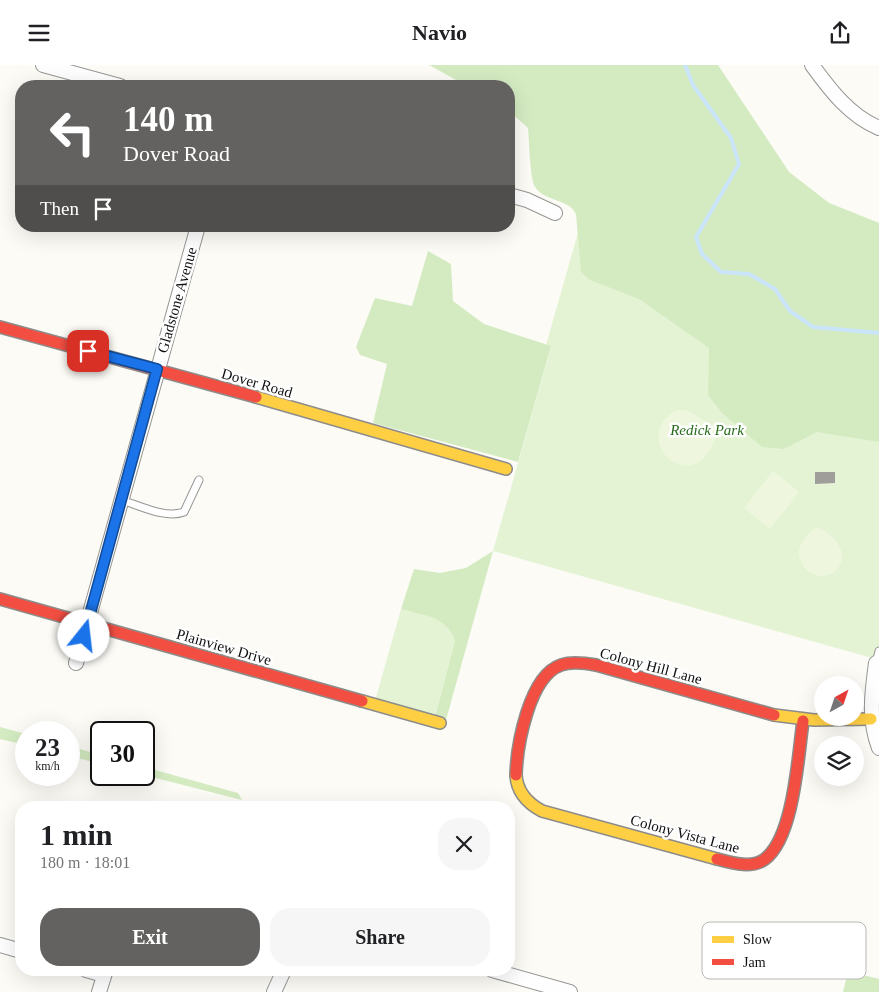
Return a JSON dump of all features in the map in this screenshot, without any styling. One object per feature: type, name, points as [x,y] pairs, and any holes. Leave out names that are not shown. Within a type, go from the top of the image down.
[{"type":"street","points":[[42,65],[98,80]]},
{"type":"street","points":[[812,65],[830,89],[850,109],[860,118],[879,128]]},
{"type":"street","points":[[515,197],[555,213]]},
{"type":"street","name":"Gladstone Avenue","points":[[76,663],[196,232]]},
{"type":"street","name":"Dover Road","points":[[0,327],[157,369],[506,469]]},
{"type":"street","name":"Plainview Drive","points":[[0,599],[440,723]]},
{"type":"street","points":[[878,657],[871,701],[871,719],[879,748]]},
{"type":"street","name":"Colony Hill Lane","points":[[520,792],[515,777],[516,761],[535,692],[545,677],[559,665],[572,663],[596,665],[780,717],[803,721],[871,719]]},
{"type":"street","name":"Colony Vista Lane","points":[[520,792],[531,805],[547,813],[731,863],[754,863],[765,859],[773,852],[784,833],[803,721]]},
{"type":"street","points":[[0,945],[15,949]]},
{"type":"street","points":[[99,992],[104,976]]},
{"type":"street","points":[[274,992],[281,976]]},
{"type":"street","points":[[513,976],[570,992]]},
{"type":"lane","points":[[121,500],[168,514],[178,514],[184,512],[199,481]]},
{"type":"green space","points":[[429,65],[718,65],[789,172],[829,203],[879,223],[879,442],[817,432],[784,449],[762,447],[722,413],[708,395],[709,348],[639,299],[590,280],[581,272],[576,214],[568,205],[539,192],[533,183],[528,128],[515,116],[515,80],[456,80]]},
{"type":"green space","name":"Redick Park","points":[[696,65],[719,68],[789,172],[829,203],[879,223],[879,660],[493,551],[551,347],[546,345],[579,229],[583,230]]},
{"type":"green space","points":[[428,251],[451,264],[453,301],[484,324],[551,346],[518,462],[373,423],[387,364],[360,355],[356,347],[375,298],[412,306]]},
{"type":"green space","points":[[676,410],[687,410],[720,430],[706,456],[699,462],[689,465],[679,464],[670,459],[663,451],[659,442],[659,431],[664,420]]},
{"type":"green space","points":[[773,471],[799,492],[770,529],[744,508]]},
{"type":"green space","points":[[818,527],[834,538],[841,550],[842,560],[838,569],[830,574],[821,576],[811,573],[802,563],[799,554],[804,540],[809,533]]},
{"type":"green space","points":[[493,551],[446,720],[435,717],[455,641],[446,626],[434,618],[401,609],[414,569],[440,573],[466,568]]},
{"type":"green space","points":[[401,609],[426,615],[440,621],[451,632],[455,641],[435,717],[375,701]]},
{"type":"green space","points":[[0,727],[15,731],[15,742],[0,739]]},
{"type":"green space","points":[[80,749],[90,752],[90,761],[80,759]]},
{"type":"green space","points":[[155,770],[238,793],[242,800],[155,778]]},
{"type":"green space","points":[[866,976],[879,979],[879,992],[843,992],[846,979],[866,979]]},
{"type":"building","points":[[815,472],[835,472],[835,483],[815,484]]},
{"type":"waterway","points":[[685,65],[693,85],[731,138],[739,164],[696,237],[702,254],[721,272],[749,274],[775,289],[790,311],[813,327],[879,333]]},
{"type":"traffic: slow","points":[[256,397],[506,469]]},
{"type":"traffic: slow","points":[[362,701],[440,723]]},
{"type":"traffic: slow","points":[[774,715],[814,720],[871,719]]},
{"type":"traffic: slow","points":[[516,775],[521,792],[532,804],[542,811],[717,859]]},
{"type":"traffic: jam","points":[[0,327],[256,397]]},
{"type":"traffic: jam","points":[[0,599],[362,701]]},
{"type":"traffic: jam","points":[[516,775],[522,730],[533,697],[550,672],[565,664],[596,665],[774,715]]},
{"type":"traffic: jam","points":[[717,859],[742,864],[754,864],[765,859],[775,848],[782,833],[793,795],[803,721]]},
{"type":"route","points":[[84,636],[157,369],[88,351]]}]
